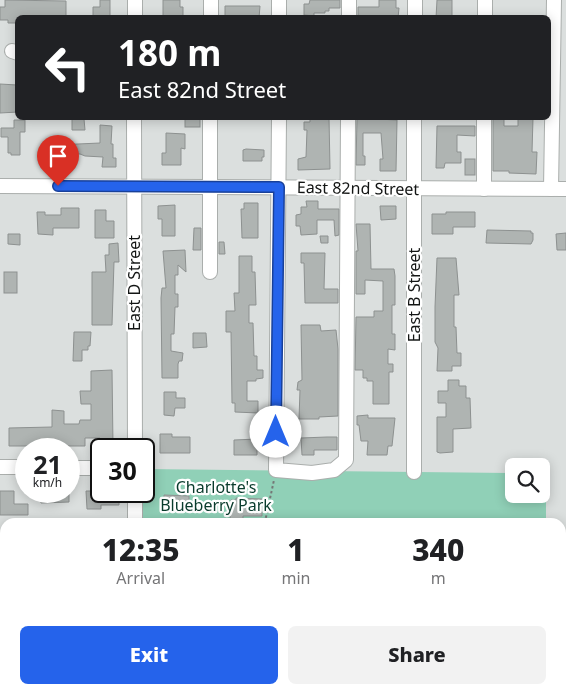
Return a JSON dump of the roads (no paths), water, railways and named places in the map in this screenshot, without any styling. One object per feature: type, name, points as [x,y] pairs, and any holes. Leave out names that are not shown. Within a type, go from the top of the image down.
[{"type":"street","points":[[135,0],[135,15]]},
{"type":"street","points":[[211,0],[211,15]]},
{"type":"street","points":[[279,0],[279,15]]},
{"type":"street","points":[[349,0],[349,15]]},
{"type":"street","points":[[414,15],[415,0]]},
{"type":"street","points":[[485,0],[485,15]]},
{"type":"street","points":[[551,189],[554,0]]},
{"type":"street","name":"East D Street","points":[[134,120],[135,438]]},
{"type":"street","points":[[210,120],[210,272]]},
{"type":"street","points":[[279,120],[276,470],[312,473],[334,470],[346,460],[348,120]]},
{"type":"street","name":"East B Street","points":[[414,120],[414,472]]},
{"type":"street","points":[[484,120],[484,189]]},
{"type":"street","name":"East 82nd Street","points":[[0,186],[566,189]]},
{"type":"street","points":[[0,467],[15,467]]},
{"type":"street","points":[[135,503],[135,518]]},
{"type":"park label","name":"Charlotte's Blueberry Park","points":[[216,496]]}]
